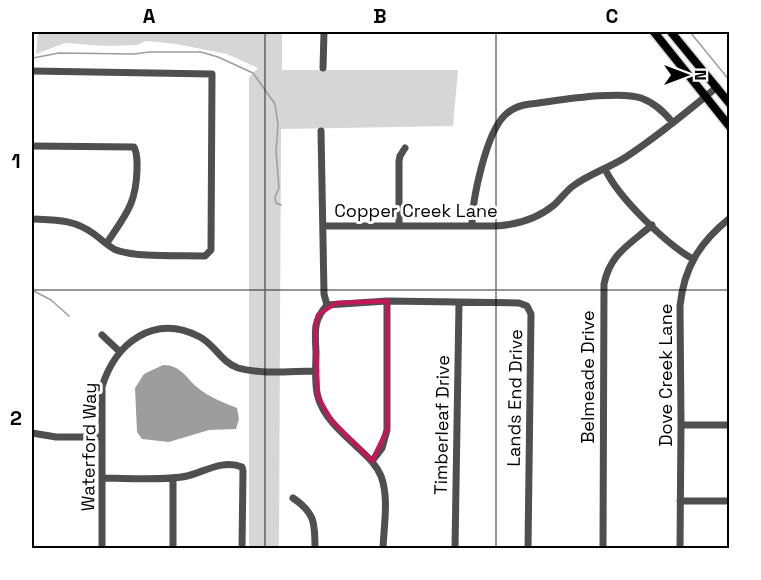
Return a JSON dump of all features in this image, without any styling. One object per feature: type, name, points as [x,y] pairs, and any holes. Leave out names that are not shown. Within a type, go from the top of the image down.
[{"type":"main road","points":[[654,32],[729,127]]},
{"type":"main road","points":[[671,32],[729,104]]},
{"type":"street","points":[[324,32],[324,68]]},
{"type":"street","points":[[32,71],[212,74],[209,254],[205,256],[131,254],[114,249],[75,223],[64,220],[32,219]]},
{"type":"street","name":"Copper Creek Lane","points":[[323,226],[506,225],[530,219],[555,204],[573,186],[625,158],[717,87]]},
{"type":"street","points":[[472,226],[473,198],[477,181],[495,129],[503,116],[518,107],[627,95],[651,103],[673,123]]},
{"type":"street","points":[[321,131],[324,294],[327,305],[318,315],[315,327],[318,397],[323,409],[344,435],[372,460],[380,474],[384,487],[383,549]]},
{"type":"street","points":[[32,147],[134,147],[137,153],[137,190],[133,203],[107,243]]},
{"type":"street","points":[[399,226],[399,161],[405,148]]},
{"type":"street","points":[[605,169],[615,188],[674,247],[693,259]]},
{"type":"street","name":"Dove Creek Lane","points":[[680,549],[680,306],[686,273],[693,259],[708,238],[729,218]]},
{"type":"street","name":"Belmeade Drive","points":[[603,549],[604,284],[607,269],[613,258],[652,225]]},
{"type":"street","points":[[372,460],[382,448],[387,430],[387,302]]},
{"type":"street","name":"Lands End Drive","points":[[327,305],[387,302],[519,303],[527,306],[531,314],[528,549]]},
{"type":"street","name":"Timberleaf Drive","points":[[454,549],[459,303]]},
{"type":"street","name":"Waterford Way","points":[[102,549],[102,387],[105,376],[119,351],[143,333],[172,329],[200,337],[213,347],[225,362],[238,368],[258,372],[316,371]]},
{"type":"street","points":[[102,335],[119,351]]},
{"type":"street","points":[[681,425],[729,425]]},
{"type":"street","points":[[32,433],[56,437],[101,437]]},
{"type":"street","points":[[102,478],[173,478],[190,476],[208,468],[225,465],[242,467],[242,549]]},
{"type":"street","points":[[173,478],[173,549]]},
{"type":"street","points":[[293,498],[306,507],[311,514],[315,528],[315,549]]},
{"type":"street","points":[[680,501],[729,501]]},
{"type":"highlighted area","points":[[387,301],[387,430],[372,461],[331,420],[318,397],[315,327],[318,315],[336,303]]},
{"type":"shaded area","points":[[38,32],[282,32],[282,70],[458,70],[453,126],[281,129],[279,548],[249,548],[249,77],[258,68],[227,54],[146,41],[137,45],[106,46],[65,43],[36,54]]},
{"type":"shaded area","points":[[163,365],[174,367],[202,391],[237,408],[239,419],[236,429],[209,430],[169,442],[142,439],[137,432],[135,388],[144,374]]},
{"type":"waterway","points":[[690,32],[730,81]]},
{"type":"waterway","points":[[33,58],[59,53],[201,52],[253,73],[275,104],[278,125],[276,151],[279,188],[275,197],[276,203],[281,205]]},
{"type":"waterway","points":[[32,290],[51,300],[69,316]]}]
